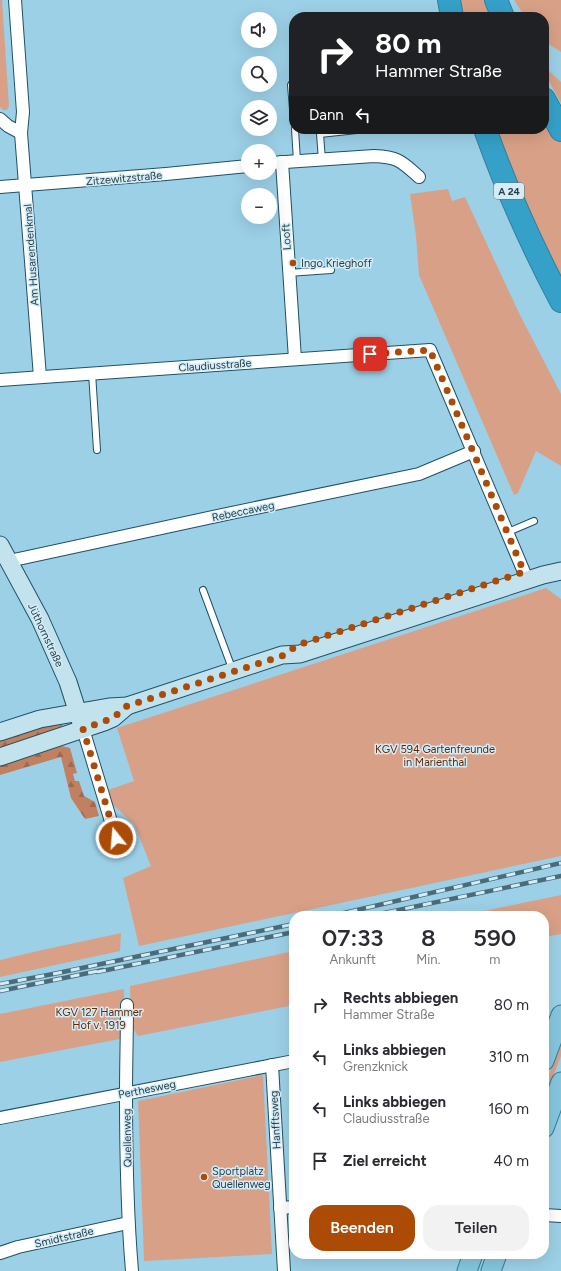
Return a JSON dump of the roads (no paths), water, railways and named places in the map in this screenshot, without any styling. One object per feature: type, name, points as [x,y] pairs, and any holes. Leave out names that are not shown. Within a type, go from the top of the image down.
[{"type":"highway","points":[[449,0],[451,12]]},
{"type":"highway","points":[[496,0],[501,12]]},
{"type":"highway","points":[[549,108],[561,130]]},
{"type":"highway","name":"A 24","points":[[487,134],[516,209],[561,301]]},
{"type":"main road","name":"Jüthornstraße","points":[[0,545],[40,619],[68,682],[83,729]]},
{"type":"main road","points":[[282,656],[298,645],[561,561]]},
{"type":"main road","points":[[0,732],[40,719],[109,707],[127,706],[282,656],[300,654],[543,575],[561,571]]},
{"type":"main road","points":[[0,757],[113,718],[127,706]]},
{"type":"main road","points":[[549,1046],[561,1015]]},
{"type":"main road","points":[[549,1115],[560,1087]]},
{"type":"main road","points":[[467,1271],[471,1259]]},
{"type":"main road","points":[[490,1271],[495,1259]]},
{"type":"street","name":"Am Husarendenkmal","points":[[15,0],[23,112],[21,133],[40,377]]},
{"type":"street","points":[[0,119],[8,126],[21,133]]},
{"type":"street","points":[[277,163],[389,156],[399,160],[419,177]]},
{"type":"street","name":"Zitzewitzstraße","points":[[0,187],[241,167]]},
{"type":"street","name":"Looft","points":[[277,172],[288,273],[295,359]]},
{"type":"street","name":"Claudiusstraße","points":[[0,380],[430,350],[474,450]]},
{"type":"street","points":[[474,450],[524,572]]},
{"type":"street","name":"Rebeccaweg","points":[[9,561],[419,474],[474,450]]},
{"type":"street","points":[[83,729],[116,838]]},
{"type":"street","name":"Quellenweg","points":[[127,1005],[126,1093],[128,1223],[132,1271]]},
{"type":"street","name":"Perthesweg","points":[[0,1118],[289,1062]]},
{"type":"street","name":"Hanfftsweg","points":[[272,1065],[284,1271]]},
{"type":"street","points":[[280,1208],[289,1207]]},
{"type":"street","points":[[549,1215],[561,1216]]},
{"type":"street","name":"Smidtstraße","points":[[0,1252],[128,1223]]},
{"type":"lane","points":[[295,134],[297,161]]},
{"type":"lane","points":[[320,134],[322,160]]},
{"type":"lane","points":[[288,273],[331,270]]},
{"type":"lane","points":[[92,373],[97,450]]},
{"type":"lane","points":[[508,532],[534,521]]},
{"type":"lane","points":[[203,590],[234,672]]},
{"type":"railway","points":[[353,911],[561,863]]},
{"type":"railway","points":[[394,911],[561,876]]},
{"type":"railway","points":[[0,984],[289,925]]},
{"type":"railway","points":[[97,972],[289,933]]},
{"type":"railway","points":[[0,991],[103,970]]},
{"type":"place","name":"Ingo Krieghoff","points":[[293,263]]},
{"type":"place","name":"Sportplatz Quellenweg","points":[[204,1177]]},
{"type":"park label","name":"KGV 594 Gartenfreunde in Marienthal","points":[[435,755]]},
{"type":"park label","name":"KGV 127 Hammer Hof v. 1919","points":[[99,1018]]}]
